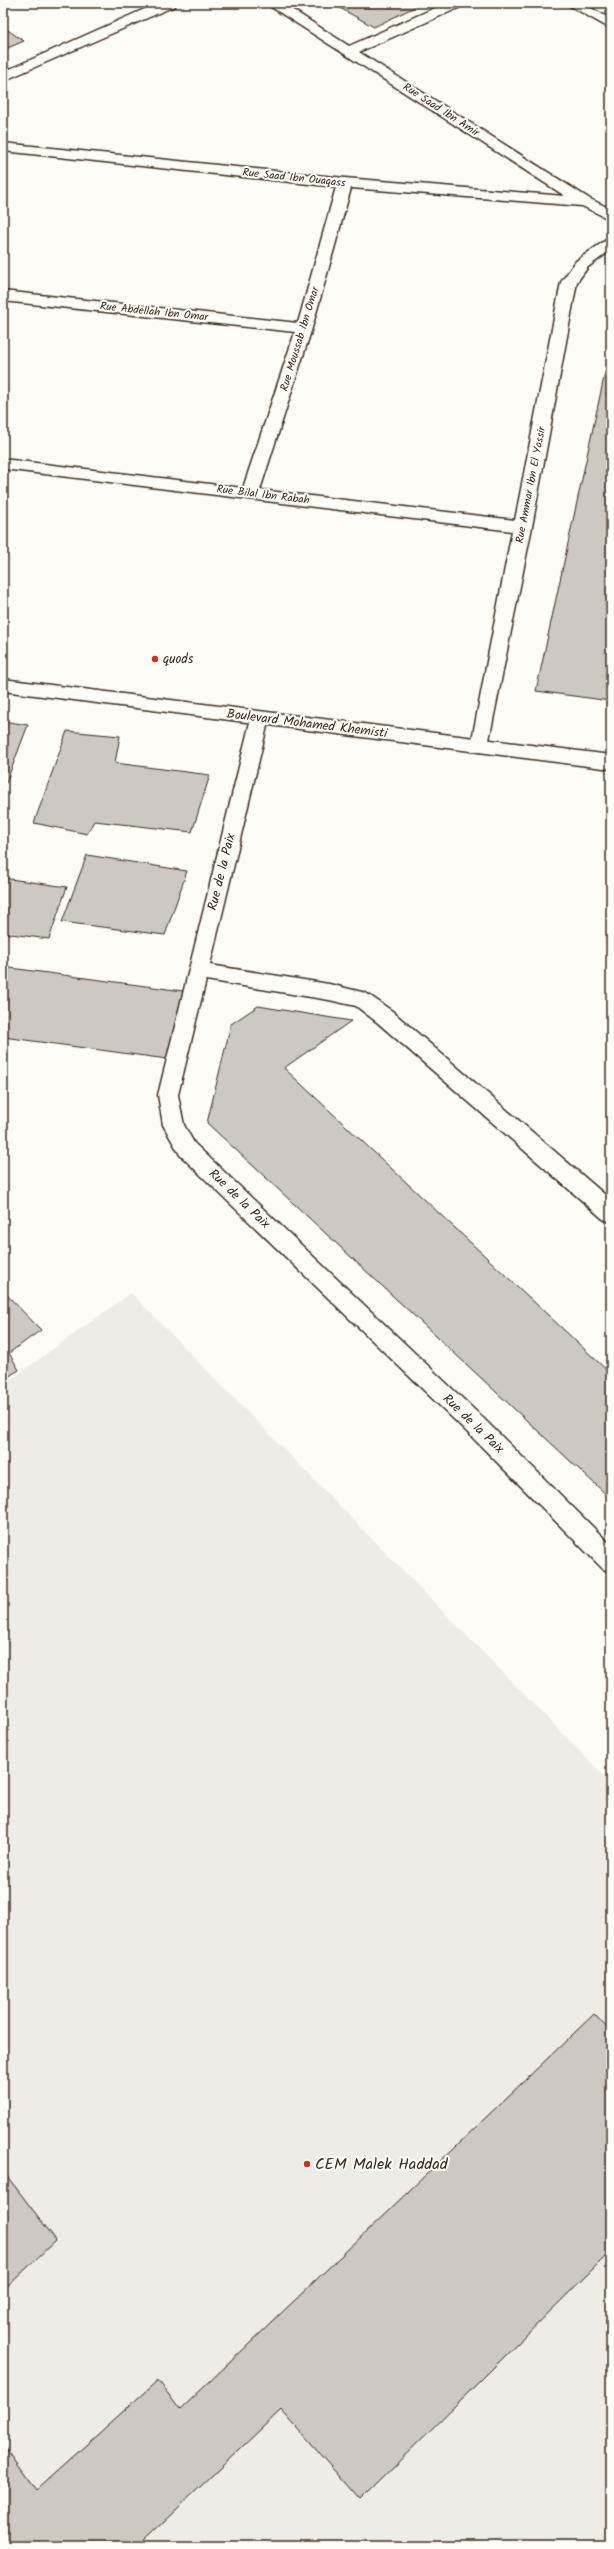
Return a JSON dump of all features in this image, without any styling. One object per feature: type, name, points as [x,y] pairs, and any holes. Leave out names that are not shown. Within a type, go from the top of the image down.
[{"type":"street","points":[[3,77],[170,3]]},
{"type":"street","name":"Rue Saad Ibn Amir","points":[[272,3],[585,202],[611,215]]},
{"type":"street","points":[[349,51],[458,3]]},
{"type":"street","points":[[572,3],[611,25]]},
{"type":"street","name":"Rue Saad Ibn Ouaqass","points":[[3,147],[345,183],[585,202]]},
{"type":"street","name":"Rue Moussab Ibn Omar","points":[[250,493],[304,328],[345,183]]},
{"type":"street","name":"Rue Ammar Ibn El Yassir","points":[[480,745],[569,282],[582,264],[611,243]]},
{"type":"street","name":"Rue Abdellah Ibn Omar","points":[[3,296],[304,328]]},
{"type":"street","name":"Rue Bilal Ibn Rabah","points":[[3,464],[523,527]]},
{"type":"street","name":"Boulevard Mohamed Khemisti","points":[[3,685],[611,762]]},
{"type":"street","name":"Rue de la Paix","points":[[260,718],[168,1094],[174,1126],[187,1149],[475,1425],[611,1561]]},
{"type":"street","points":[[197,971],[329,992],[362,1000],[391,1022],[611,1213]]},
{"type":"shaded area","name":"CEM Malek Haddad","points":[[131,1293],[611,1783],[611,2546],[3,2546],[3,1385]]},
{"type":"building","points":[[345,3],[423,3],[374,27],[338,7]]},
{"type":"building","points":[[3,27],[24,41],[3,50]]},
{"type":"building","points":[[611,345],[611,701],[536,691]]},
{"type":"building","points":[[3,721],[28,725],[6,783],[3,783]]},
{"type":"building","points":[[67,731],[120,736],[115,763],[210,775],[192,832],[94,821],[87,834],[34,823]]},
{"type":"building","points":[[87,855],[187,871],[165,935],[62,922]]},
{"type":"building","points":[[3,878],[67,887],[49,939],[3,933]]},
{"type":"building","points":[[3,967],[183,991],[167,1059],[3,1037]]},
{"type":"building","points":[[258,1006],[351,1021],[284,1068],[611,1374],[611,1499],[207,1123],[231,1024]]},
{"type":"building","points":[[3,1291],[41,1330],[9,1353],[19,1370],[3,1380]]},
{"type":"building","points":[[594,2014],[611,2032],[611,2251],[360,2500],[281,2410],[138,2546],[3,2546],[3,2444],[36,2490],[158,2380],[180,2410]]},
{"type":"building","points":[[3,2171],[56,2240],[3,2291]]},
{"type":"place","name":"quods","points":[[155,659]]},
{"type":"place","name":"CEM Malek Haddad","points":[[307,2164]]}]
